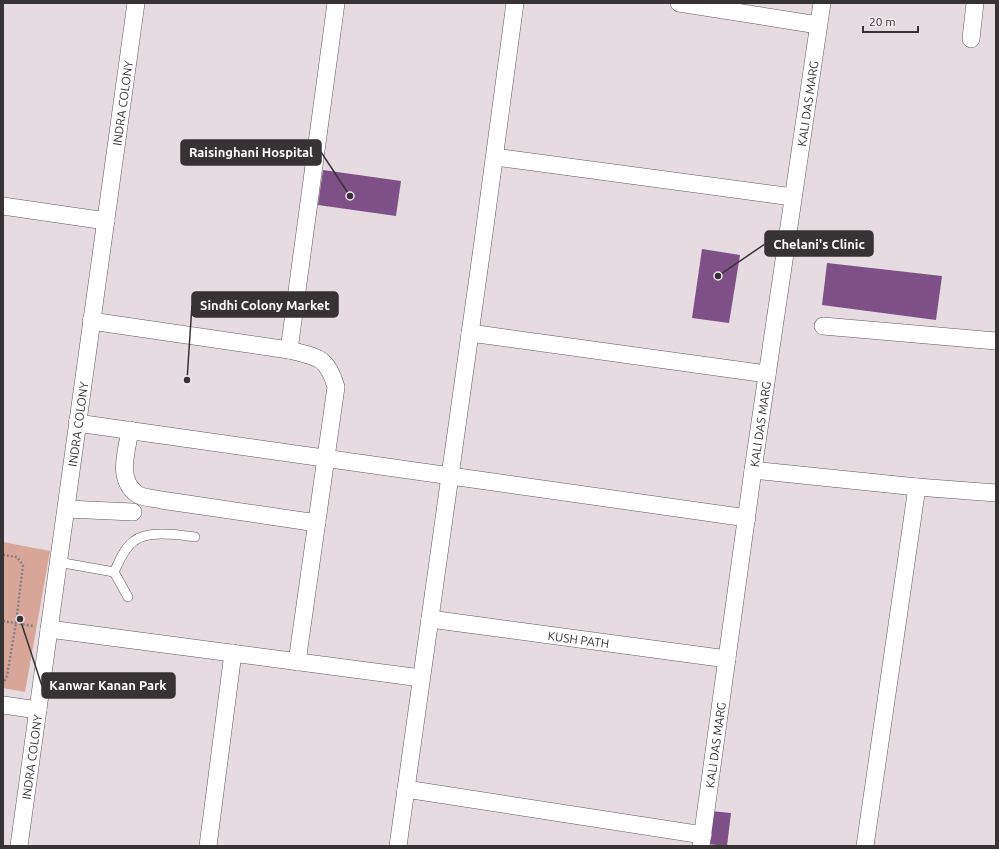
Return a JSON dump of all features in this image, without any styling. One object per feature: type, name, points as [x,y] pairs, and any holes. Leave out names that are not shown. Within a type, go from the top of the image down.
[{"type":"street","name":"INDRA COLONY","points":[[19,846],[136,3]]},
{"type":"street","points":[[289,350],[336,3]]},
{"type":"street","points":[[398,846],[515,3]]},
{"type":"street","points":[[679,3],[818,26]]},
{"type":"street","name":"KALI DAS MARG","points":[[702,840],[753,470],[822,3]]},
{"type":"street","points":[[972,39],[975,3]]},
{"type":"street","points":[[494,157],[793,198]]},
{"type":"street","points":[[3,206],[106,221]]},
{"type":"street","points":[[92,321],[289,350],[320,358],[332,372],[336,387],[296,662]]},
{"type":"street","points":[[823,326],[996,341]]},
{"type":"street","points":[[470,332],[767,374]]},
{"type":"street","points":[[77,423],[747,518]]},
{"type":"street","points":[[130,430],[123,472],[128,484],[137,494],[161,500],[317,523]]},
{"type":"street","points":[[753,470],[917,487],[996,493]]},
{"type":"street","points":[[865,846],[917,487]]},
{"type":"street","points":[[66,509],[133,512]]},
{"type":"street","name":"KUSH PATH","points":[[430,619],[727,659]]},
{"type":"street","points":[[49,629],[421,678]]},
{"type":"street","points":[[208,846],[233,653]]},
{"type":"street","points":[[3,705],[38,710]]},
{"type":"street","points":[[406,788],[702,840]]},
{"type":"lane","points":[[114,572],[122,556],[134,540],[159,533],[195,537]]},
{"type":"lane","points":[[58,562],[114,572]]},
{"type":"lane","points":[[114,572],[128,597]]},
{"type":"path","points":[[3,555],[17,557],[23,565],[16,623],[7,676],[3,684]]},
{"type":"path","points":[[3,621],[16,623]]},
{"type":"shaded area","points":[[3,542],[50,551],[25,692],[3,688]]},
{"type":"building","points":[[323,170],[401,181],[396,216],[318,205]]},
{"type":"building","points":[[702,249],[740,255],[729,323],[692,318]]},
{"type":"building","points":[[827,263],[942,276],[936,320],[822,305]]},
{"type":"building","points":[[710,811],[731,813],[727,846],[707,844]]},
{"type":"place","name":"Raisinghani Hospital","points":[[350,196]]},
{"type":"place","name":"Chelani's Clinic","points":[[718,276]]},
{"type":"place","name":"Sindhi Colony Market","points":[[187,380]]},
{"type":"place","name":"Kanwar Kanan Park","points":[[20,619]]}]
